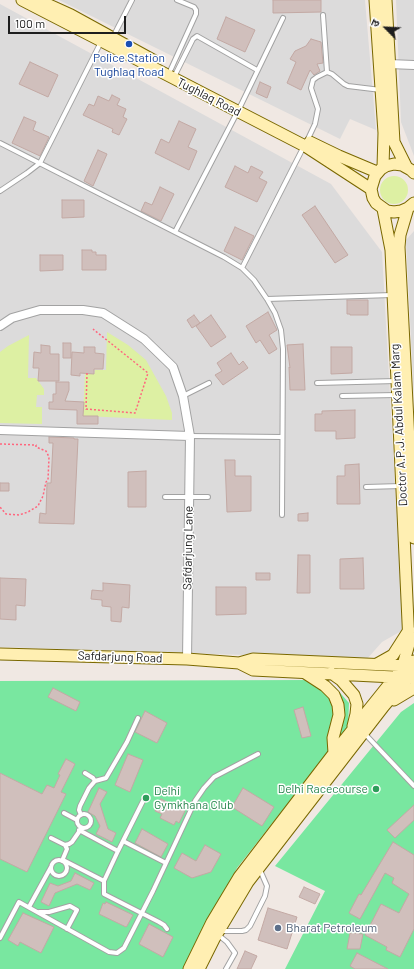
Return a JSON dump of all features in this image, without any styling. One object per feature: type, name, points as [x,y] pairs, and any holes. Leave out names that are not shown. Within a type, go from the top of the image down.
[{"type":"main road","name":"Tughlaq Road","points":[[22,0],[101,41],[240,108]]},
{"type":"main road","points":[[375,0],[381,90],[389,133],[410,170]]},
{"type":"main road","points":[[386,0],[389,64],[389,133],[380,170],[373,180],[371,189],[374,198],[383,209],[394,212],[401,211],[412,205]]},
{"type":"main road","name":"Tughlaq Road","points":[[42,1],[71,15],[306,143],[380,170]]},
{"type":"main road","name":"Tughlaq Road","points":[[306,143],[371,189]]},
{"type":"main road","points":[[380,170],[394,164],[410,170]]},
{"type":"main road","name":"Doctor A.P.J. Abdul Kalam Marg","points":[[411,665],[409,630],[411,603],[402,486],[398,395],[404,380],[399,247],[400,235],[412,205]]},
{"type":"main road","name":"Doctor A.P.J. Abdul Kalam Marg","points":[[383,209],[391,250],[393,295],[411,421],[414,538]]},
{"type":"main road","points":[[376,665],[393,655],[409,630]]},
{"type":"main road","name":"Safdarjung Road","points":[[0,654],[187,660],[239,664],[253,670],[411,678]]},
{"type":"main road","name":"Safdarjung Road","points":[[239,664],[253,659],[376,665],[411,665]]},
{"type":"main road","points":[[189,969],[212,922],[239,877],[334,753],[387,687],[396,677],[411,665]]},
{"type":"main road","points":[[202,967],[218,932],[248,882],[363,732],[384,706],[411,678],[411,665]]},
{"type":"main road","points":[[305,672],[325,686],[334,695],[338,705],[339,715],[333,738],[334,753]]},
{"type":"main road","points":[[331,673],[342,680],[354,695],[357,704],[351,733]]},
{"type":"main road","points":[[384,706],[414,688]]},
{"type":"street","points":[[389,64],[414,65]]},
{"type":"street","name":"Safdarjung Lane","points":[[0,326],[12,318],[40,310],[83,310],[103,313],[144,338],[172,367],[184,396],[190,436],[187,660]]},
{"type":"street","points":[[0,430],[190,436]]},
{"type":"lane","points":[[113,38],[132,0]]},
{"type":"lane","points":[[174,71],[196,14],[194,7],[177,0]]},
{"type":"lane","points":[[323,15],[327,72]]},
{"type":"lane","points":[[176,232],[240,108],[283,18]]},
{"type":"lane","points":[[174,71],[192,38],[197,36],[257,70]]},
{"type":"lane","points":[[0,191],[28,173],[40,163],[101,41]]},
{"type":"lane","points":[[242,268],[315,124],[318,109],[312,92],[311,84],[313,80],[327,72],[348,86],[381,90]]},
{"type":"lane","points":[[0,143],[224,256],[242,268],[254,280],[275,313],[281,330],[283,349],[282,515]]},
{"type":"lane","points":[[267,299],[393,295]]},
{"type":"lane","points":[[317,383],[404,380]]},
{"type":"lane","points":[[184,396],[209,383]]},
{"type":"lane","points":[[342,396],[398,395]]},
{"type":"lane","points":[[190,436],[282,437]]},
{"type":"lane","points":[[366,487],[402,486]]},
{"type":"lane","points":[[165,496],[208,497]]},
{"type":"lane","points":[[81,814],[79,810],[80,806],[89,788],[95,781],[106,778],[111,771],[138,718]]},
{"type":"lane","points":[[363,732],[414,786]]},
{"type":"lane","points":[[0,938],[19,902],[109,952],[117,953],[124,948],[195,801],[204,788],[214,777],[258,754]]},
{"type":"lane","points":[[85,774],[94,778],[95,781]]},
{"type":"lane","points":[[143,801],[104,881],[104,894],[164,925],[167,929]]},
{"type":"lane","points":[[64,813],[77,820]]},
{"type":"lane","points":[[81,814],[77,820],[80,829],[118,851]]},
{"type":"lane","points":[[80,829],[88,828],[92,821],[88,815],[81,814]]},
{"type":"lane","points":[[51,838],[65,845],[69,844],[72,842],[80,829]]},
{"type":"lane","points":[[123,840],[166,863]]},
{"type":"lane","points":[[62,861],[67,848],[65,845]]},
{"type":"lane","points":[[52,866],[54,875],[62,876],[67,870],[66,864],[62,861]]},
{"type":"lane","points":[[29,907],[55,862],[62,861],[104,881]]},
{"type":"lane","points":[[218,932],[246,930],[250,926],[265,896],[267,886],[258,868]]},
{"type":"lane","points":[[37,912],[48,912],[70,906],[77,910],[67,928]]},
{"type":"lane","points":[[218,932],[235,953],[226,969]]},
{"type":"path","points":[[87,374],[86,409],[135,413],[148,373],[92,329]]},
{"type":"path","points":[[0,444],[36,445],[36,447],[46,451],[48,457],[48,480],[38,506],[19,515],[6,514],[0,507]]},
{"type":"shaded area","points":[[59,0],[365,0],[376,130],[350,119],[340,139]]},
{"type":"shaded area","points":[[396,0],[414,0],[414,156],[401,122]]},
{"type":"shaded area","points":[[0,4],[331,184],[382,252],[403,630],[382,642],[367,659],[0,647]]},
{"type":"shaded area","points":[[414,231],[414,398],[406,240]]},
{"type":"green space","points":[[394,176],[404,180],[408,190],[404,200],[394,204],[384,200],[380,190],[384,180]]},
{"type":"green space","points":[[107,332],[128,345],[146,360],[166,396],[172,413],[172,420],[83,416],[85,374],[94,374],[95,370],[106,370]]},
{"type":"green space","points":[[29,335],[28,378],[36,378],[44,389],[44,395],[37,395],[36,407],[42,407],[42,424],[0,423],[0,352]]},
{"type":"green space","name":"Delhi Gymkhana Club","points":[[311,680],[335,687],[349,703],[348,727],[237,868],[188,958],[184,969],[0,969],[0,681]]},
{"type":"green space","name":"Delhi Racecourse","points":[[414,703],[414,969],[285,969],[325,891],[275,866],[401,712]]},
{"type":"building","points":[[273,0],[321,0],[321,12],[273,13]]},
{"type":"building","points":[[226,17],[255,30],[245,52],[217,39]]},
{"type":"building","points":[[311,39],[321,42],[323,63],[317,64],[320,71],[314,75],[310,70],[301,90],[287,83],[296,62],[290,59],[295,51],[306,46]]},
{"type":"building","points":[[30,62],[58,75],[48,97],[19,84]]},
{"type":"building","points":[[260,82],[271,87],[267,98],[256,93]]},
{"type":"building","points":[[112,95],[120,99],[117,105],[126,109],[123,117],[127,119],[119,135],[112,132],[113,129],[83,115],[89,104],[94,106],[98,96],[109,101]]},
{"type":"building","points":[[24,117],[36,122],[33,130],[49,137],[40,156],[12,143]]},
{"type":"building","points":[[179,121],[196,129],[188,147],[197,151],[189,170],[155,153],[161,139],[169,143]]},
{"type":"building","points":[[98,150],[107,154],[93,186],[84,181]]},
{"type":"building","points":[[235,166],[248,173],[251,166],[263,172],[259,178],[267,182],[257,202],[225,187]]},
{"type":"building","points":[[160,187],[174,194],[161,221],[141,211],[145,202],[152,205]]},
{"type":"building","points":[[62,200],[84,200],[84,217],[62,218]]},
{"type":"building","points":[[315,206],[348,255],[335,263],[302,215]]},
{"type":"building","points":[[235,227],[254,236],[242,260],[224,251]]},
{"type":"building","points":[[82,250],[92,250],[92,252],[96,252],[96,255],[106,255],[106,270],[82,270]]},
{"type":"building","points":[[40,255],[63,255],[63,270],[40,271]]},
{"type":"building","points":[[347,300],[368,300],[368,315],[347,314]]},
{"type":"building","points":[[268,312],[277,330],[269,335],[277,349],[269,354],[260,340],[256,343],[246,326]]},
{"type":"building","points":[[194,315],[200,323],[192,328],[187,320]]},
{"type":"building","points":[[211,315],[226,337],[211,347],[196,326]]},
{"type":"building","points":[[63,343],[71,343],[71,358],[63,358]]},
{"type":"building","points":[[303,344],[305,390],[290,390],[289,367],[290,368],[287,345]]},
{"type":"building","points":[[41,345],[50,346],[50,354],[59,354],[59,381],[38,381],[39,368],[33,368],[34,352],[41,353]]},
{"type":"building","points":[[84,347],[95,347],[95,353],[104,354],[103,369],[94,369],[94,374],[80,373],[80,376],[71,375],[72,352],[84,353]]},
{"type":"building","points":[[331,347],[352,347],[352,373],[331,374]]},
{"type":"building","points":[[231,353],[239,365],[243,361],[248,368],[223,385],[215,375],[222,371],[217,363]]},
{"type":"building","points":[[56,382],[69,382],[69,390],[65,401],[84,402],[83,416],[98,416],[98,424],[77,424],[77,410],[49,409],[49,402],[53,402],[53,394],[56,394]]},
{"type":"building","points":[[355,410],[355,438],[336,439],[336,431],[315,431],[315,414],[322,414],[322,411]]},
{"type":"building","points":[[49,437],[78,439],[74,524],[39,523],[40,513],[46,514],[47,483],[51,483],[53,443],[49,443]]},
{"type":"building","points":[[225,460],[235,460],[235,476],[251,476],[251,511],[227,512]]},
{"type":"building","points":[[359,464],[360,504],[337,504],[337,476],[345,476],[345,465]]},
{"type":"building","points":[[146,471],[146,507],[128,507],[128,472]]},
{"type":"building","points":[[0,483],[9,483],[9,491],[0,491]]},
{"type":"building","points":[[308,513],[308,521],[298,521],[298,514]]},
{"type":"building","points":[[298,555],[310,555],[310,593],[297,593]]},
{"type":"building","points":[[363,558],[364,589],[340,589],[340,559]]},
{"type":"building","points":[[256,573],[270,573],[270,580],[256,580]]},
{"type":"building","points":[[0,578],[26,579],[25,606],[16,605],[16,620],[0,619]]},
{"type":"building","points":[[103,583],[130,585],[129,608],[122,607],[121,622],[111,621],[111,607],[102,606],[102,600],[91,599],[92,590],[103,591]]},
{"type":"building","points":[[216,587],[246,587],[246,614],[216,615]]},
{"type":"building","points":[[53,688],[80,702],[76,711],[48,697]]},
{"type":"building","points":[[303,707],[311,736],[302,738],[294,710]]},
{"type":"building","points":[[145,711],[167,723],[157,743],[135,732]]},
{"type":"building","points":[[128,754],[143,760],[130,792],[115,785]]},
{"type":"building","points":[[66,759],[75,764],[61,792],[66,794],[27,872],[0,859],[0,773],[42,794],[47,785],[54,788],[60,775],[58,774]]},
{"type":"building","points":[[99,788],[107,792],[100,804],[108,829],[116,833],[112,842],[96,834],[100,826],[95,816],[88,812]]},
{"type":"building","points":[[243,788],[274,807],[262,826],[232,807]]},
{"type":"building","points":[[161,799],[185,811],[179,823],[176,821],[174,825],[160,818],[162,814],[155,811]]},
{"type":"building","points":[[414,805],[414,820],[395,838],[387,830]]},
{"type":"building","points":[[142,829],[168,844],[161,857],[135,843]]},
{"type":"building","points":[[393,842],[414,855],[414,929],[400,957],[386,950],[387,947],[365,935],[381,904],[399,913],[409,894],[392,883],[394,878],[385,873],[360,919],[349,913],[359,894],[361,895]]},
{"type":"building","points":[[205,845],[221,854],[211,872],[192,878],[174,868],[182,853],[196,861]]},
{"type":"building","points":[[75,873],[94,883],[90,890],[77,884],[55,893],[49,906],[41,902],[50,883],[58,886],[71,881]]},
{"type":"building","points":[[304,887],[320,894],[315,904],[299,897]]},
{"type":"building","points":[[106,902],[133,915],[126,927],[99,914],[103,903],[105,904]]},
{"type":"building","name":"Bharat Petroleum","points":[[268,908],[297,917],[287,949],[258,940]]},
{"type":"building","points":[[23,913],[54,927],[41,953],[20,942],[18,946],[8,940]]},
{"type":"building","points":[[149,924],[173,937],[163,957],[139,944]]},
{"type":"building","points":[[350,933],[363,934],[360,949],[347,949]]},
{"type":"building","points":[[245,951],[257,956],[251,969],[237,969]]},
{"type":"building","points":[[357,953],[388,969],[355,969],[350,966]]},
{"type":"place","name":"Police Station Tughlaq Road","points":[[129,44]]},
{"type":"place","name":"Delhi Racecourse","points":[[376,789]]},
{"type":"place","name":"Delhi Gymkhana Club","points":[[146,798]]},
{"type":"place","name":"Bharat Petroleum","points":[[278,928]]}]
